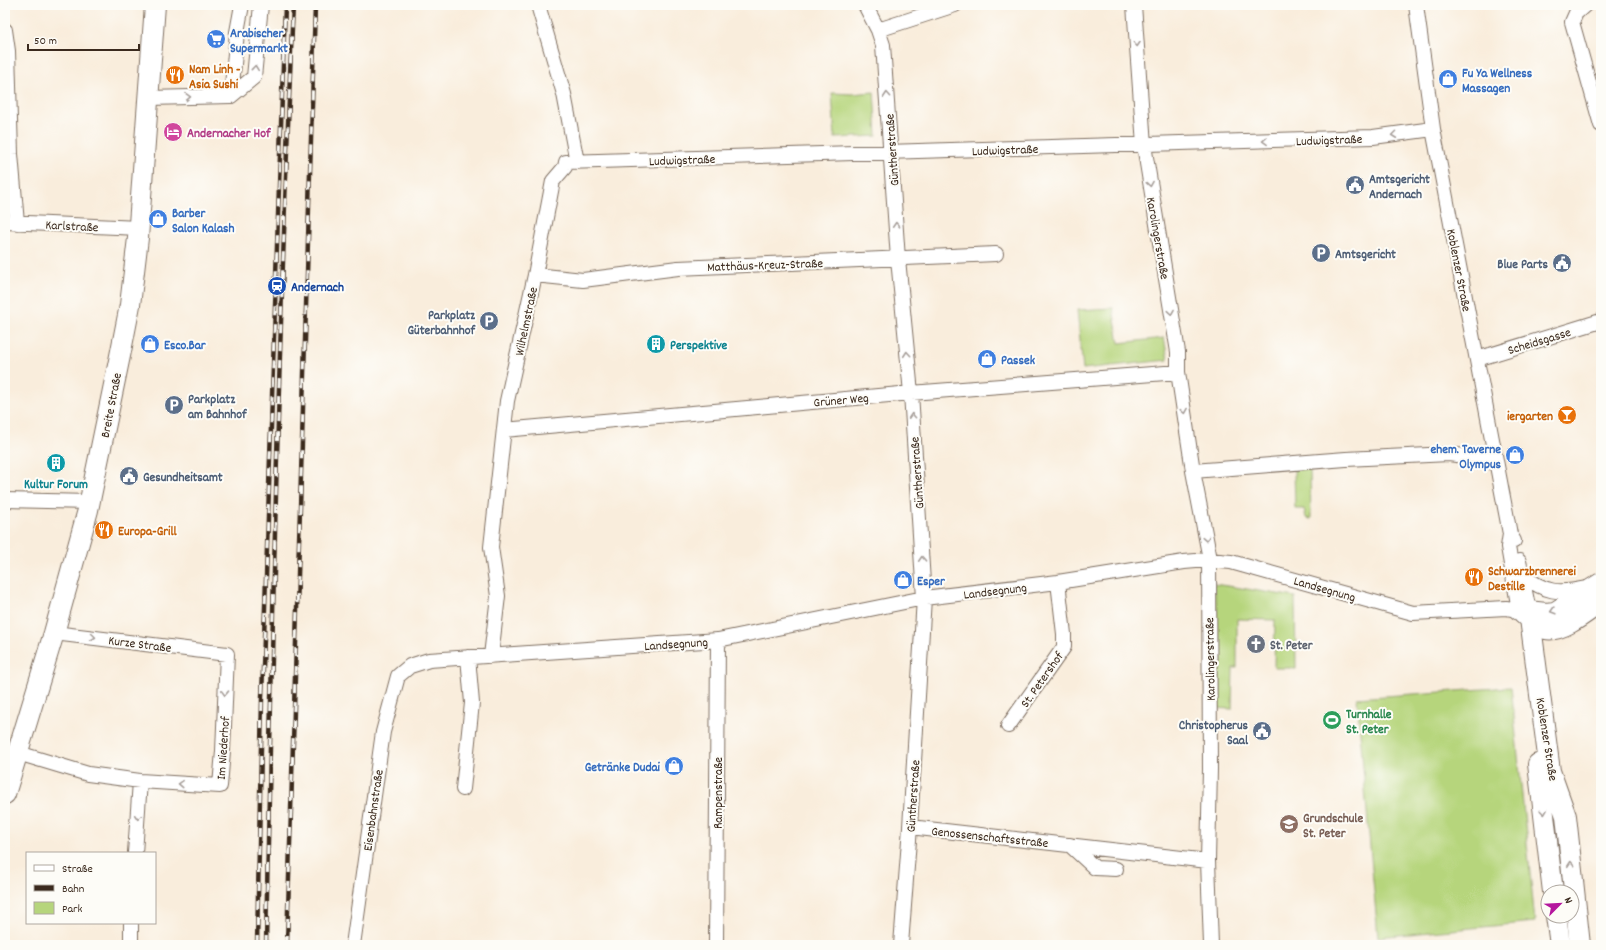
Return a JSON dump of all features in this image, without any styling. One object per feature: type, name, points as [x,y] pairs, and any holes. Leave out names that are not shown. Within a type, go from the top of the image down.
[{"type":"street","name":"Breite Straße","points":[[5,794],[54,633],[89,502],[108,420],[128,313],[139,228],[155,5]]},
{"type":"street","points":[[231,96],[237,32],[242,5]]},
{"type":"street","points":[[149,98],[231,96],[254,77],[261,5]]},
{"type":"street","points":[[538,5],[564,94],[577,162]]},
{"type":"street","name":"Güntherstraße","points":[[865,5],[878,30],[883,45],[924,598],[901,945]]},
{"type":"street","points":[[878,30],[955,5]]},
{"type":"street","name":"Karolingerstraße","points":[[1134,5],[1144,145],[1178,352],[1178,372],[1193,471],[1209,554],[1210,769],[1208,861],[1211,945]]},
{"type":"street","name":"Koblenzer Straße","points":[[1416,5],[1433,130],[1510,534],[1516,547],[1522,575],[1526,613],[1541,696],[1550,771],[1566,816],[1580,945]]},
{"type":"street","points":[[1585,5],[1576,13],[1572,22],[1601,125]]},
{"type":"street","points":[[5,30],[8,51],[11,154],[11,223]]},
{"type":"street","name":"Ludwigstraße","points":[[577,162],[1373,137],[1433,130]]},
{"type":"street","name":"Wilhelmstraße","points":[[491,656],[498,596],[491,547],[507,401],[535,275],[553,181],[565,167],[566,162],[577,162]]},
{"type":"street","name":"Karlstraße","points":[[11,223],[139,228]]},
{"type":"street","name":"Matthäus-Kreuz-Straße","points":[[535,275],[583,280],[678,268],[996,254]]},
{"type":"street","name":"Scheidsgasse","points":[[1477,359],[1601,321]]},
{"type":"street","name":"Grüner Weg","points":[[504,430],[910,393],[1178,372]]},
{"type":"street","points":[[1193,471],[1346,459],[1449,454],[1464,456],[1495,454]]},
{"type":"street","points":[[5,500],[89,502]]},
{"type":"street","name":"Koblenzer Straße","points":[[1510,534],[1508,547],[1526,613],[1526,663],[1553,884]]},
{"type":"street","name":"Landsegnung","points":[[398,676],[410,666],[429,660],[718,640],[924,598],[1058,582],[1184,562],[1208,560],[1231,562],[1414,613],[1506,608],[1526,613]]},
{"type":"street","points":[[1522,575],[1538,586],[1553,592],[1600,590]]},
{"type":"street","name":"St. Petershof","points":[[1008,726],[1064,648],[1058,582]]},
{"type":"street","points":[[1526,613],[1555,612],[1600,590]]},
{"type":"street","points":[[1541,696],[1544,675],[1544,645],[1548,639],[1562,628],[1600,590]]},
{"type":"street","points":[[1526,613],[1547,629],[1552,630],[1562,628]]},
{"type":"street","name":"Kurze Straße","points":[[54,633],[227,654]]},
{"type":"street","name":"Rampenstraße","points":[[716,945],[718,640]]},
{"type":"street","name":"Im Niederhof","points":[[18,753],[88,774],[140,781],[220,786],[227,654]]},
{"type":"street","points":[[463,789],[472,703],[468,657]]},
{"type":"street","name":"Eisenbahnstraße","points":[[353,945],[383,732],[398,676]]},
{"type":"street","points":[[135,852],[140,781]]},
{"type":"street","name":"Genossenschaftsstraße","points":[[910,826],[1208,861]]},
{"type":"street","points":[[1070,845],[1095,868],[1116,869]]},
{"type":"street","points":[[131,924],[131,945]]},
{"type":"street","points":[[1557,924],[1560,945]]},
{"type":"green space","points":[[874,92],[877,136],[835,138],[832,93],[852,94]]},
{"type":"green space","points":[[1113,308],[1119,343],[1164,338],[1168,360],[1083,369],[1077,310]]},
{"type":"green space","points":[[1310,468],[1311,519],[1306,518],[1304,509],[1295,509],[1294,469]]},
{"type":"green space","points":[[1213,584],[1295,597],[1296,668],[1274,668],[1275,620],[1237,619],[1237,668],[1233,668],[1232,709],[1212,708]]},
{"type":"green space","points":[[1511,687],[1535,922],[1378,937],[1357,698]]},
{"type":"green space","points":[[1552,828],[1561,828],[1567,884],[1561,884]]},
{"type":"railway","points":[[257,945],[262,698],[285,5]]},
{"type":"railway","points":[[266,945],[276,475],[293,5]]},
{"type":"railway","points":[[287,945],[315,5]]},
{"type":"place","name":"Arabischer Supermarkt","points":[[216,39]]},
{"type":"place","name":"Nam Linh - Asia Sushi","points":[[175,75]]},
{"type":"place","name":"Fu Ya Wellness Massagen","points":[[1448,79]]},
{"type":"place","name":"Andernacher Hof","points":[[173,132]]},
{"type":"place","name":"Amtsgericht Andernach","points":[[1355,185]]},
{"type":"place","name":"Barber Salon Kalash","points":[[158,219]]},
{"type":"place","name":"Amtsgericht","points":[[1321,253]]},
{"type":"place","name":"Blue Parts","points":[[1562,263]]},
{"type":"place","name":"Andernach","points":[[277,286]]},
{"type":"place","name":"Parkplatz Güterbahnhof","points":[[489,321]]},
{"type":"place","name":"Esco.Bar","points":[[150,344]]},
{"type":"place","name":"Perspektive","points":[[656,344]]},
{"type":"place","name":"Passek","points":[[987,359]]},
{"type":"place","name":"Parkplatz am Bahnhof","points":[[174,405]]},
{"type":"place","name":"iergarten","points":[[1567,415]]},
{"type":"place","name":"ehem. Taverne Olympus","points":[[1515,455]]},
{"type":"place","name":"Kultur Forum","points":[[56,463]]},
{"type":"place","name":"Gesundheitsamt","points":[[129,476]]},
{"type":"place","name":"Europa-Grill","points":[[104,530]]},
{"type":"place","name":"Schwarzbrennerei Destille","points":[[1474,577]]},
{"type":"place","name":"Esper","points":[[903,580]]},
{"type":"place","name":"St. Peter","points":[[1256,644]]},
{"type":"place","name":"Turnhalle St. Peter","points":[[1332,720]]},
{"type":"place","name":"Christopherus Saal","points":[[1262,731]]},
{"type":"place","name":"Getränke Dudai","points":[[674,766]]},
{"type":"place","name":"Grundschule St. Peter","points":[[1289,824]]}]
